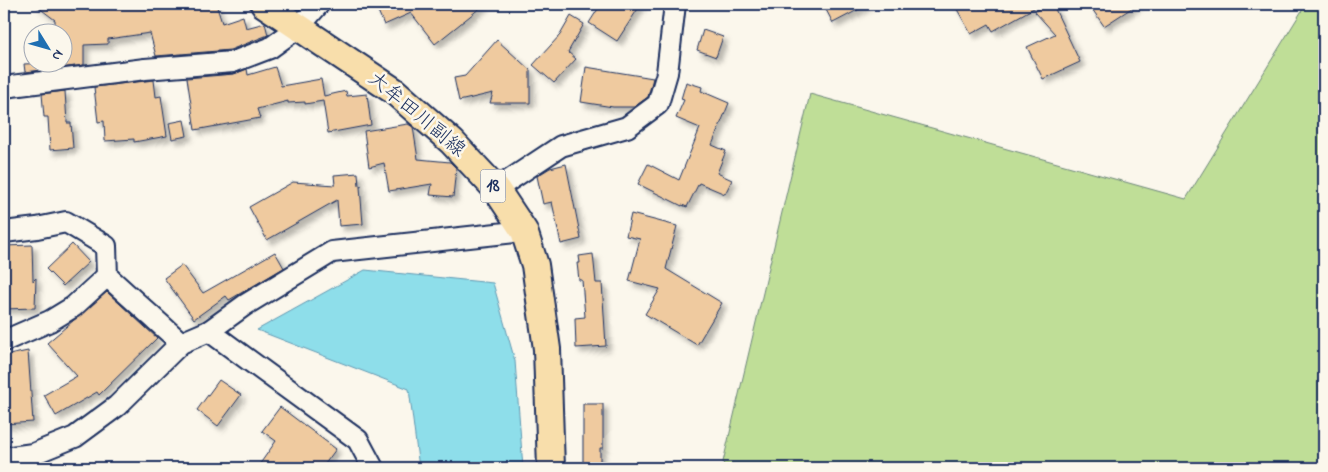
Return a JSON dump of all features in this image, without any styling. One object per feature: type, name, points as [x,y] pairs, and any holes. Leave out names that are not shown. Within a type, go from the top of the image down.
[{"type":"main road","name":"大牟田川副線","points":[[264,4],[394,91],[452,142],[496,189],[524,231],[535,264],[547,349],[551,468]]},
{"type":"street","points":[[4,87],[145,69],[233,62],[270,48],[299,27],[319,4]]},
{"type":"street","points":[[496,189],[561,146],[627,127],[658,104],[666,73],[675,4]]},
{"type":"street","points":[[4,232],[66,222],[106,246],[106,276],[73,307],[50,321],[4,341]]},
{"type":"street","points":[[4,458],[33,454],[75,437],[116,406],[181,344],[209,331],[245,305],[332,252],[524,231]]},
{"type":"street","points":[[106,276],[181,344]]},
{"type":"street","points":[[209,331],[358,440],[373,468]]},
{"type":"green space","points":[[1306,4],[1324,4],[1324,468],[725,468],[723,462],[810,94],[1186,199]]},
{"type":"water","points":[[365,270],[493,283],[515,361],[523,468],[419,468],[409,389],[257,330]]},
{"type":"building","points":[[34,4],[216,4],[222,23],[243,16],[246,28],[265,23],[268,35],[230,50],[156,56],[150,33],[108,39],[108,44],[84,45],[84,65],[72,66],[72,22],[55,22],[55,20]]},
{"type":"building","points":[[375,4],[485,4],[435,44],[411,13],[384,25]]},
{"type":"building","points":[[601,4],[641,4],[617,41],[589,23]]},
{"type":"building","points":[[823,4],[869,4],[833,23]]},
{"type":"building","points":[[954,4],[1041,4],[993,31],[989,24],[971,34]]},
{"type":"building","points":[[1044,4],[1051,4],[1055,9],[1080,62],[1043,79],[1027,47],[1055,34],[1035,12]]},
{"type":"building","points":[[1100,4],[1138,4],[1104,26],[1092,9]]},
{"type":"building","points":[[571,16],[584,24],[568,52],[576,59],[554,83],[533,65],[560,35]]},
{"type":"building","points":[[703,30],[723,37],[716,57],[697,50]]},
{"type":"building","points":[[497,40],[530,70],[530,103],[490,103],[493,93],[459,101],[454,78],[465,76]]},
{"type":"building","points":[[275,67],[281,86],[321,79],[324,96],[346,91],[347,96],[367,94],[371,125],[328,133],[323,101],[305,104],[305,102],[288,103],[288,101],[257,109],[260,118],[195,130],[187,78],[234,74],[247,69],[248,75]]},
{"type":"building","points":[[586,67],[653,78],[648,97],[634,107],[613,107],[581,102]]},
{"type":"building","points":[[154,80],[156,97],[161,96],[167,136],[134,142],[134,139],[105,141],[104,121],[98,122],[94,87]]},
{"type":"building","points":[[686,82],[702,87],[701,91],[729,103],[712,145],[726,151],[717,173],[732,180],[725,194],[699,183],[687,207],[638,184],[648,164],[679,180],[700,128],[676,118],[684,100],[681,99]]},
{"type":"building","points":[[65,91],[67,123],[71,123],[73,148],[50,150],[48,117],[44,117],[42,94]]},
{"type":"building","points":[[184,120],[187,136],[172,139],[169,123]]},
{"type":"building","points":[[408,124],[413,127],[418,159],[450,162],[456,168],[453,197],[430,195],[432,184],[389,191],[384,163],[369,167],[364,131]]},
{"type":"building","points":[[566,164],[581,239],[561,244],[552,202],[543,204],[537,176],[550,168]]},
{"type":"building","points":[[358,173],[359,186],[362,186],[360,187],[363,224],[339,226],[337,200],[267,240],[249,207],[293,182],[335,185],[334,175]]},
{"type":"building","points":[[631,214],[677,226],[666,269],[722,303],[697,345],[645,314],[660,289],[629,281],[640,239],[626,236]]},
{"type":"building","points":[[72,244],[89,262],[63,286],[46,269]]},
{"type":"building","points":[[32,245],[33,281],[36,278],[35,308],[4,309],[4,246]]},
{"type":"building","points":[[275,252],[284,268],[229,300],[226,296],[194,319],[164,278],[182,265],[203,293]]},
{"type":"building","points":[[593,254],[596,283],[602,283],[606,346],[576,348],[575,318],[585,317],[582,280],[579,280],[577,263],[580,263],[579,256]]},
{"type":"building","points":[[107,292],[157,338],[99,395],[97,392],[56,416],[44,395],[77,376],[47,343]]},
{"type":"building","points":[[28,351],[33,422],[4,424],[4,356]]},
{"type":"building","points":[[219,380],[241,395],[218,426],[197,410]]},
{"type":"building","points":[[583,404],[603,404],[603,448],[600,448],[600,466],[583,466]]},
{"type":"building","points":[[280,407],[336,449],[322,468],[257,468],[276,441],[262,431]]}]
